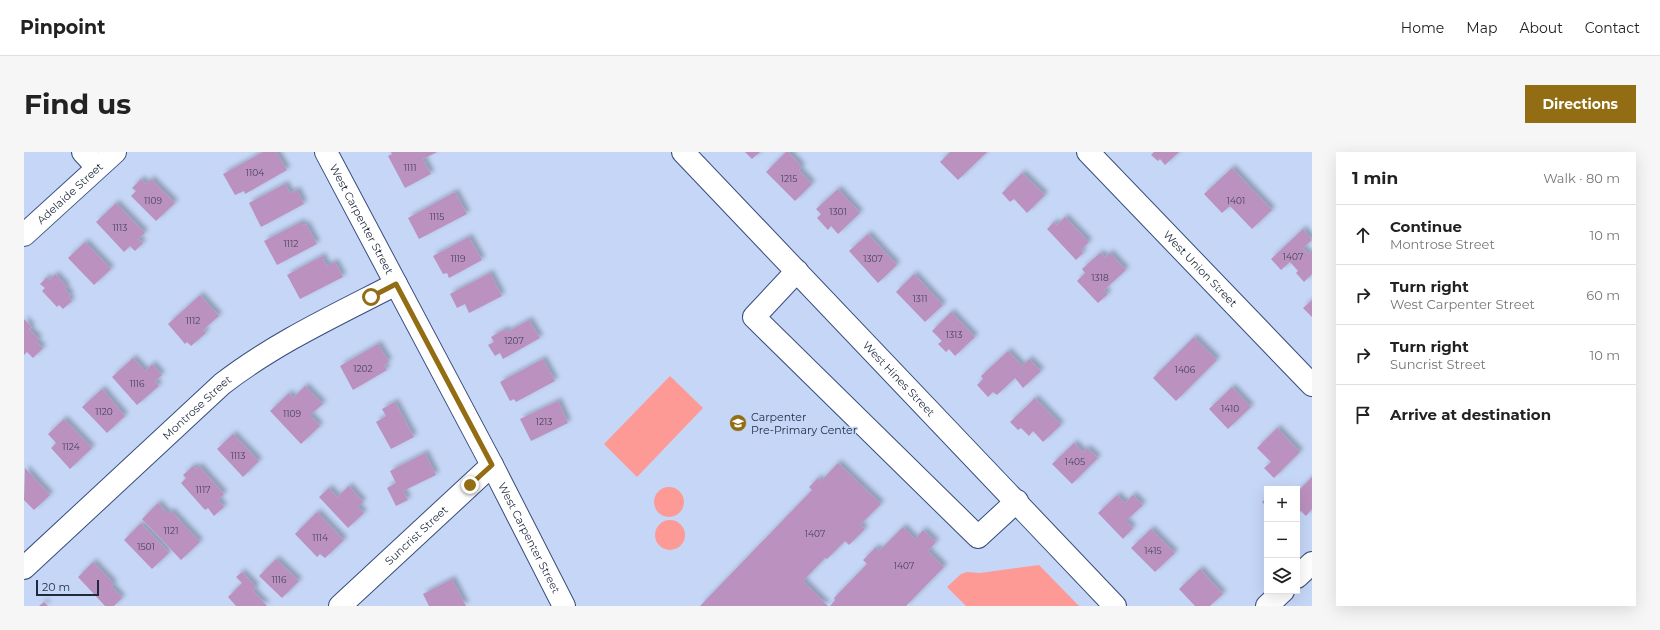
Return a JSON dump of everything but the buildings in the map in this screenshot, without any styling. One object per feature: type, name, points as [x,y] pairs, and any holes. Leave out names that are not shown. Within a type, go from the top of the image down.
[{"type":"street","name":"Adelaide Street","points":[[24,235],[90,159],[115,152]]},
{"type":"street","name":"West Carpenter Street","points":[[326,152],[492,465],[564,606]]},
{"type":"street","name":"West Hines Street","points":[[682,152],[1017,501],[1115,606]]},
{"type":"street","name":"West Union Street","points":[[1088,152],[1312,385]]},
{"type":"street","points":[[797,271],[754,317],[978,537],[1017,501]]},
{"type":"street","name":"Montrose Street","points":[[24,568],[222,384],[245,366],[271,350],[396,284]]},
{"type":"street","name":"Suncrist Street","points":[[340,606],[492,465]]},
{"type":"street","points":[[1300,574],[1312,563]]},
{"type":"street","points":[[1267,606],[1280,594]]},
{"type":"shaded area","points":[[670,376],[703,408],[637,477],[604,444]]},
{"type":"shaded area","points":[[669,487],[680,491],[684,502],[680,513],[669,517],[658,513],[654,502],[658,491]]},
{"type":"shaded area","points":[[670,520],[681,524],[685,535],[681,546],[670,550],[659,546],[655,535],[659,524]]},
{"type":"shaded area","points":[[1039,565],[1079,606],[966,606],[947,587],[961,574],[967,572],[980,573]]},
{"type":"place","name":"Carpenter Pre-Primary Center","points":[[738,423]]},
{"type":"route","points":[[371,297],[396,284],[492,465],[470,485]]}]
